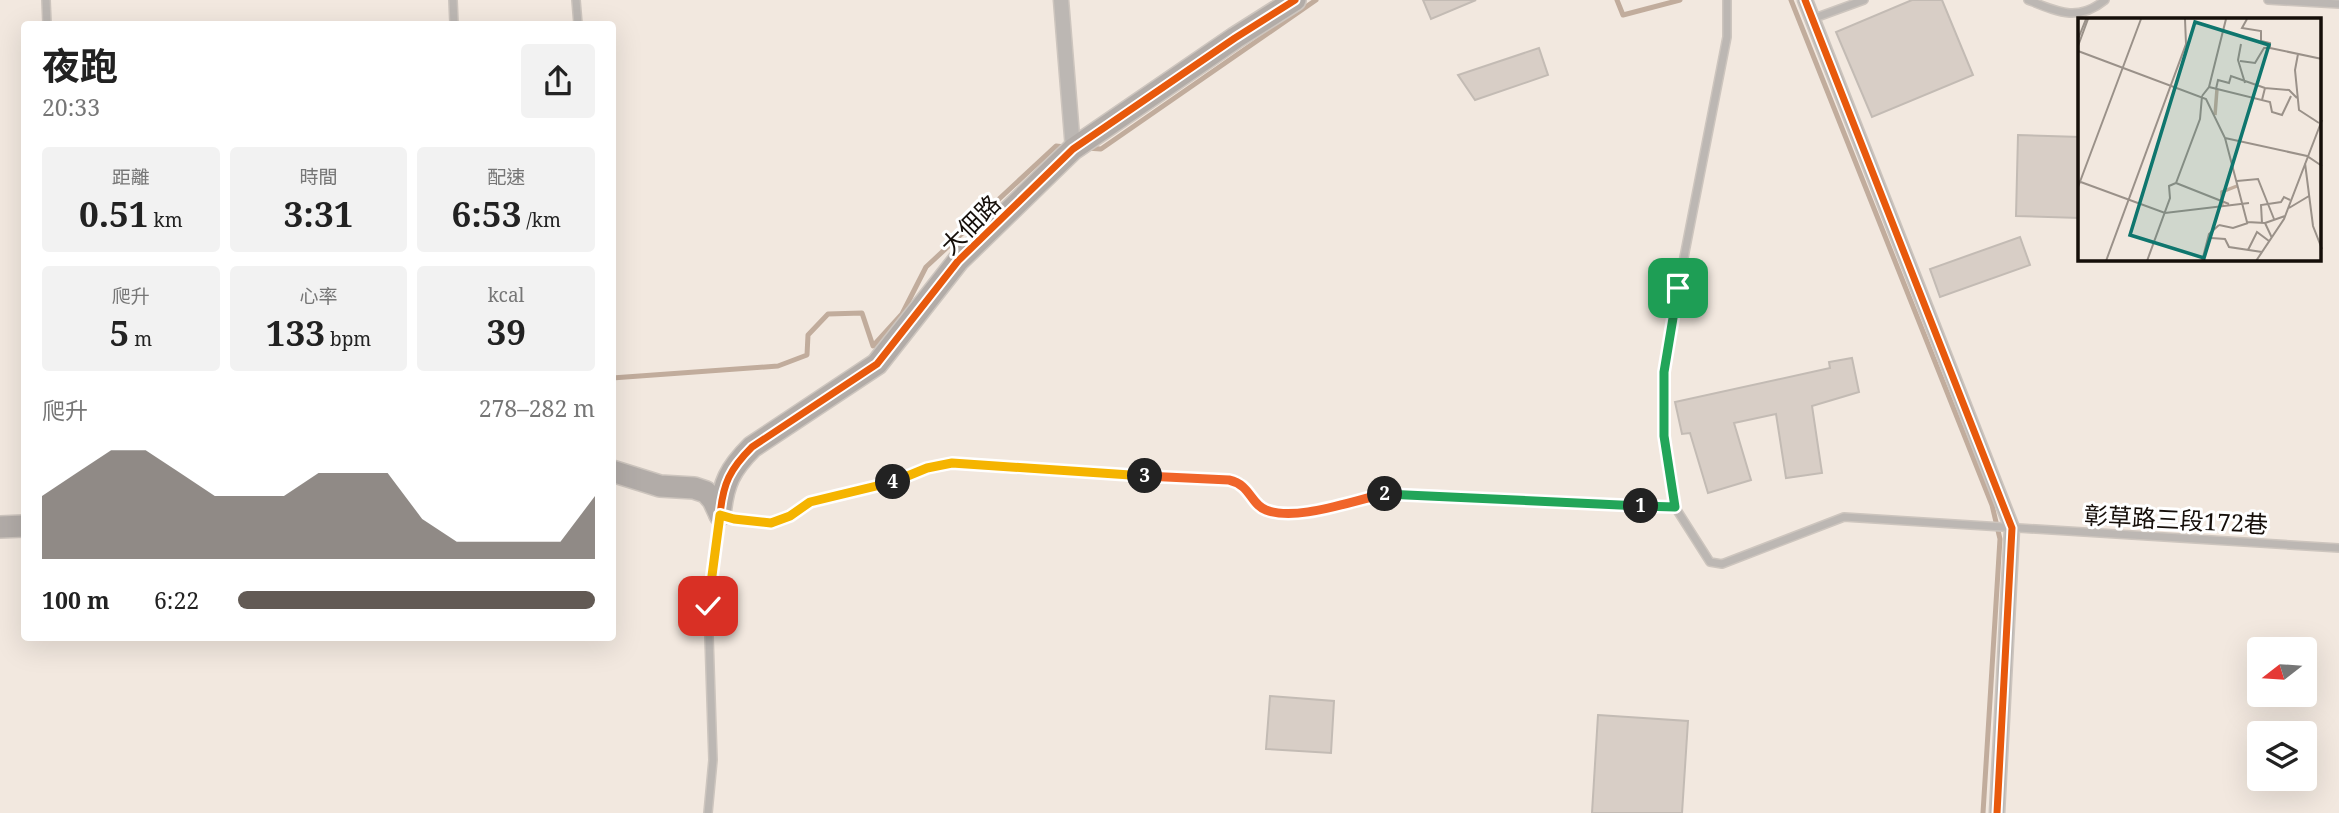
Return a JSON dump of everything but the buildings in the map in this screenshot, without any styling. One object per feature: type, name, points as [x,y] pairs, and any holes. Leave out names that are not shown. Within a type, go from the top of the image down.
[{"type":"street","points":[[1061,0],[1073,149]]},
{"type":"street","name":"大佃路","points":[[720,515],[722,494],[734,464],[752,447],[877,364],[958,261],[1073,149],[1295,0]]},
{"type":"street","points":[[1805,0],[2012,528],[1997,813]]},
{"type":"street","points":[[616,472],[660,486],[694,488],[706,492],[720,515]]},
{"type":"street","points":[[0,527],[21,526]]},
{"type":"lane","points":[[46,0],[47,21]]},
{"type":"lane","points":[[453,0],[454,21]]},
{"type":"lane","points":[[576,0],[578,21]]},
{"type":"lane","points":[[708,813],[713,760],[708,606],[720,515],[771,523],[790,516],[810,502],[898,481],[927,468],[952,463],[1229,480],[1241,483],[1263,509],[1279,513],[1304,512],[1385,494],[1675,507],[1664,436],[1664,372],[1680,275],[1727,37],[1727,0]]},
{"type":"lane","points":[[1812,19],[1864,0]]},
{"type":"lane","points":[[2028,0],[2049,9],[2079,15],[2105,0]]},
{"type":"lane","points":[[2268,0],[2339,4]]},
{"type":"lane","name":"彰草路三段172巷","points":[[1675,507],[1710,562],[1721,564],[1844,517],[2339,548]]},
{"type":"waterway","points":[[1086,148],[1101,149],[1316,0]]},
{"type":"waterway","points":[[1617,0],[1623,15],[1680,0]]},
{"type":"waterway","points":[[1791,0],[1992,505],[2000,539],[1983,813]]},
{"type":"waterway","points":[[616,378],[778,366],[807,355],[808,335],[828,314],[862,313],[873,346],[902,314],[926,267],[1056,146],[1065,147]]},
{"type":"cycle path","points":[[720,515],[729,477],[752,447],[877,364],[958,261],[1073,149],[1295,0]]},
{"type":"cycle path","points":[[1805,0],[2012,528],[1997,813]]},
{"type":"route","points":[[708,606],[720,515],[771,523],[790,516],[810,502],[898,481],[927,468],[952,463],[1229,480],[1241,483],[1263,509],[1279,513],[1304,512],[1385,494],[1675,507],[1664,436],[1664,372],[1678,288]]}]
